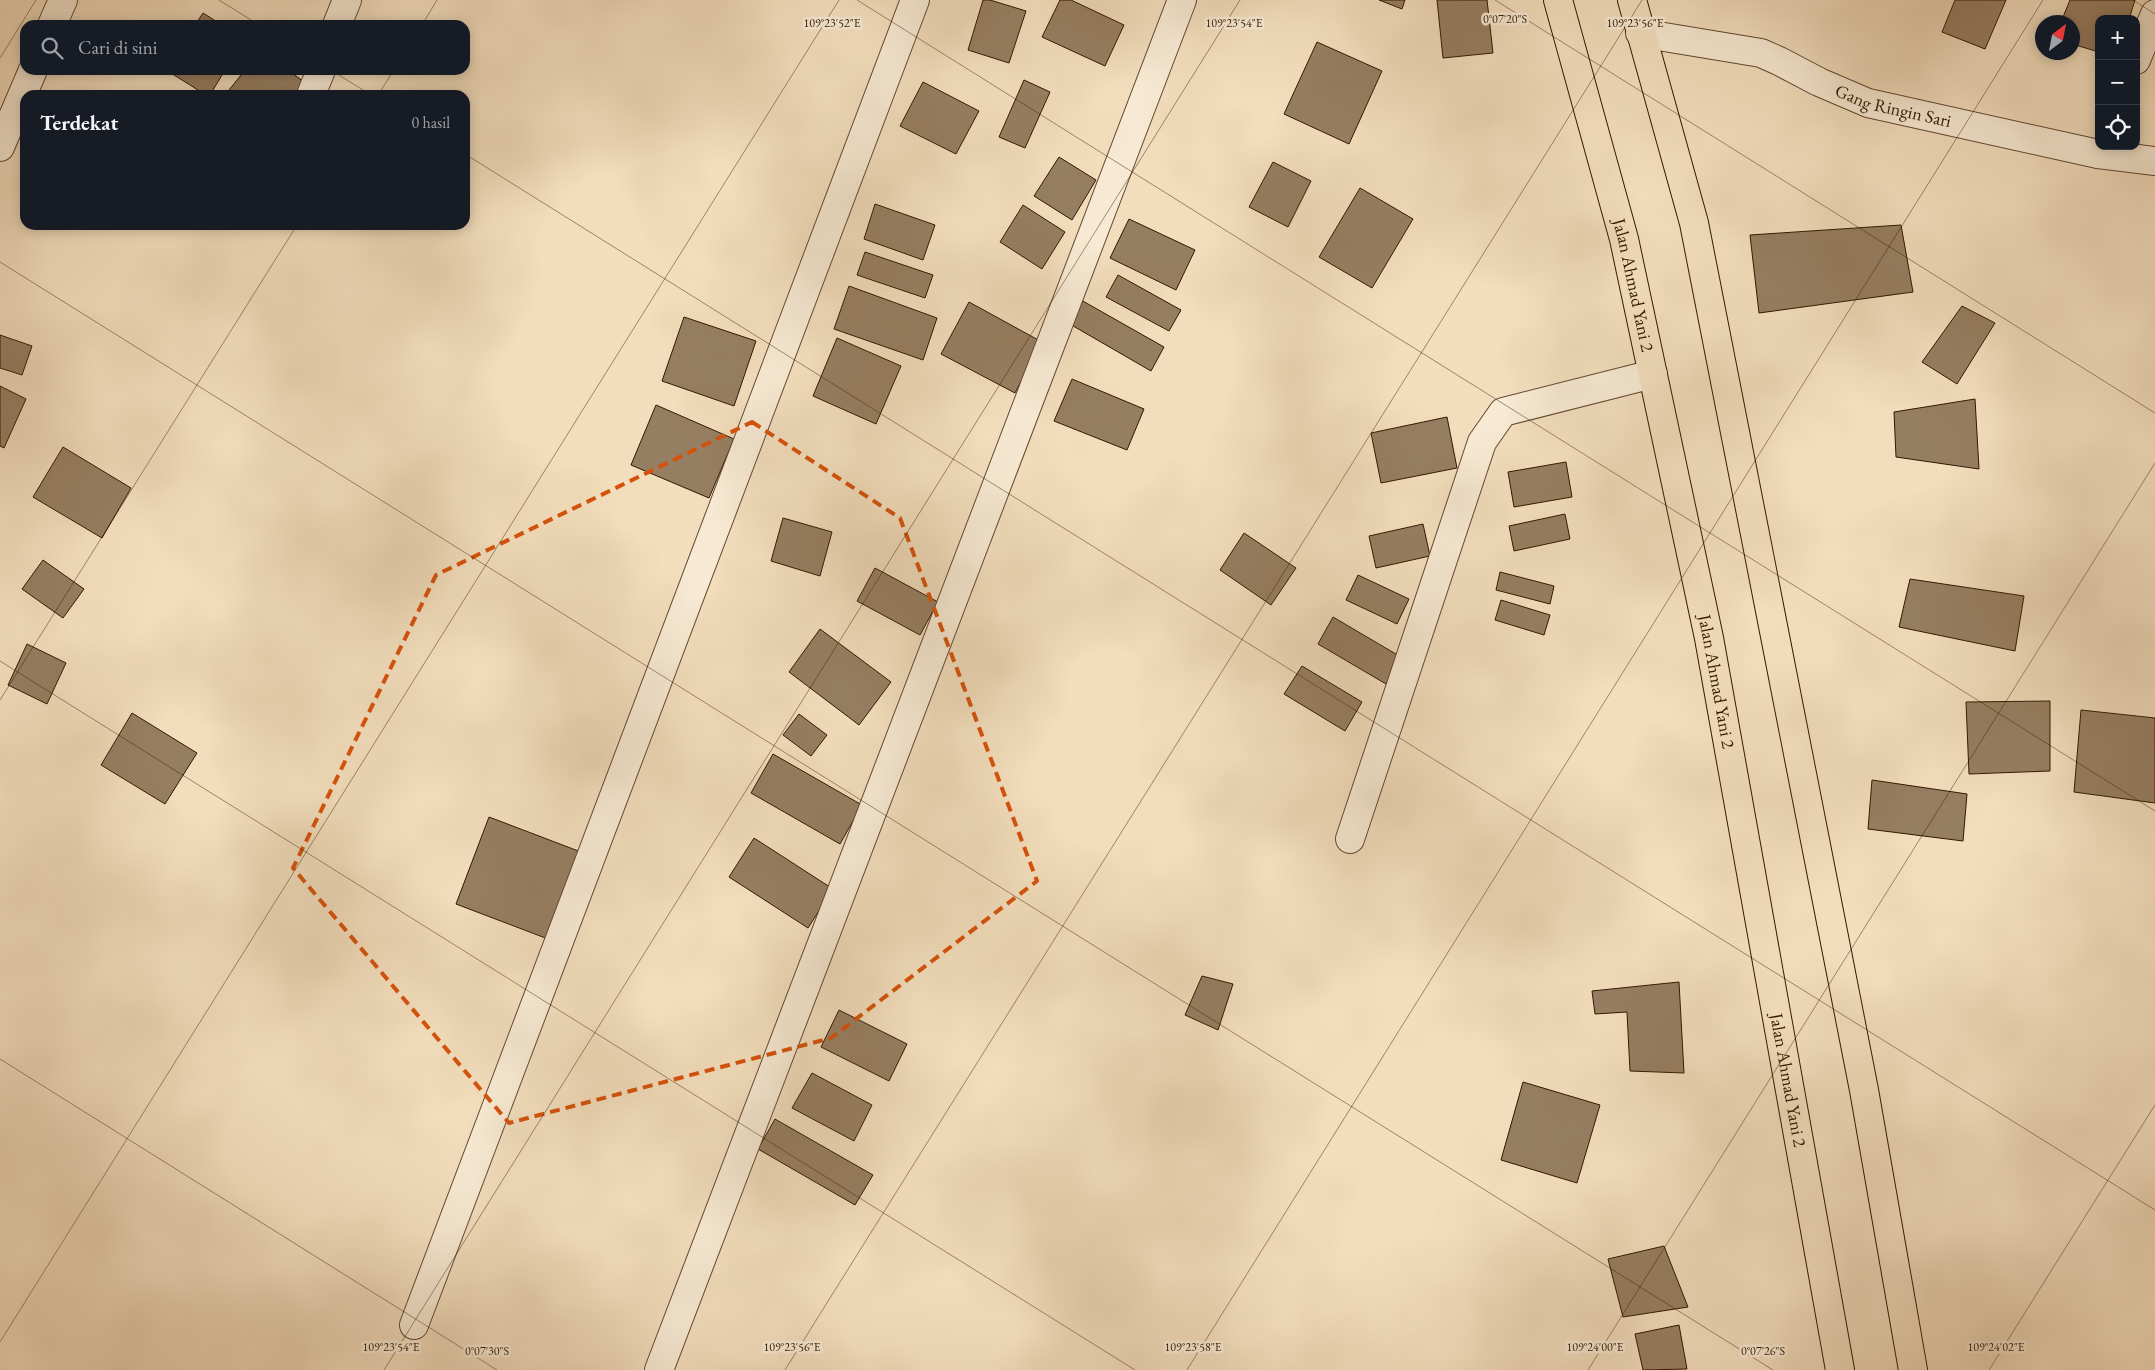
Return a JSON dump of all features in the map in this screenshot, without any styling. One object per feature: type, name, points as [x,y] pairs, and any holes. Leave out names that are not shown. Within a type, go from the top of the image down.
[{"type":"highway","name":"Jalan Ahmad Yani 2","points":[[1558,0],[1624,239],[1709,638],[1840,1370]]},
{"type":"highway","points":[[1632,0],[1694,223],[1864,1090],[1913,1370]]},
{"type":"street","points":[[54,20],[63,0]]},
{"type":"street","points":[[340,20],[347,0]]},
{"type":"street","points":[[414,1325],[915,0]]},
{"type":"street","points":[[659,1370],[1182,0]]},
{"type":"street","points":[[2140,50],[2155,14]]},
{"type":"street","name":"Gang Ringin Sari","points":[[1640,33],[1761,53],[1819,82],[1868,102],[2095,148]]},
{"type":"street","points":[[24,90],[31,75]]},
{"type":"street","points":[[313,90],[319,75]]},
{"type":"street","points":[[0,147],[20,100]]},
{"type":"street","name":"Gang Ringin Sari","points":[[2105,150],[2155,161]]},
{"type":"street","points":[[1350,839],[1482,442],[1503,412],[1653,374]]},
{"type":"highlighted area","points":[[752,422],[900,518],[1037,881],[831,1038],[509,1123],[293,868],[436,575]]},
{"type":"building","points":[[983,0],[990,0],[1026,11],[1009,63],[968,50]]},
{"type":"building","points":[[1060,0],[1071,0],[1124,25],[1105,66],[1042,37]]},
{"type":"building","points":[[1379,0],[1405,0],[1402,9]]},
{"type":"building","points":[[1437,0],[1487,0],[1493,53],[1443,58]]},
{"type":"building","points":[[1955,0],[2006,0],[1985,49],[1942,32]]},
{"type":"building","points":[[2070,0],[2135,0],[2130,15],[2095,15],[2095,51],[2080,46],[2080,15],[2064,15]]},
{"type":"building","points":[[203,13],[214,20],[198,20]]},
{"type":"building","points":[[1317,42],[1382,71],[1349,144],[1284,114]]},
{"type":"building","points":[[174,75],[222,75],[213,90],[198,90]]},
{"type":"building","points":[[241,75],[295,75],[304,82],[297,90],[229,90]]},
{"type":"building","points":[[1024,80],[1050,92],[1025,148],[999,137]]},
{"type":"building","points":[[923,82],[979,111],[956,154],[900,126]]},
{"type":"building","points":[[1059,157],[1096,180],[1072,220],[1034,196]]},
{"type":"building","points":[[1273,162],[1311,181],[1288,227],[1249,207]]},
{"type":"building","points":[[1360,188],[1413,219],[1372,288],[1319,257]]},
{"type":"building","points":[[875,204],[935,225],[923,260],[864,239]]},
{"type":"building","points":[[1023,205],[1065,232],[1042,269],[1000,242]]},
{"type":"building","points":[[1129,219],[1195,250],[1176,290],[1110,258]]},
{"type":"building","points":[[1901,225],[1913,292],[1759,313],[1750,235]]},
{"type":"building","points":[[865,252],[933,275],[925,298],[857,275]]},
{"type":"building","points":[[1118,275],[1181,310],[1169,331],[1106,297]]},
{"type":"building","points":[[849,286],[937,318],[923,360],[834,329]]},
{"type":"building","points":[[1081,300],[1164,347],[1151,371],[1068,323]]},
{"type":"building","points":[[969,302],[1042,342],[1015,393],[941,354]]},
{"type":"building","points":[[1962,306],[1995,323],[1957,384],[1922,362]]},
{"type":"building","points":[[684,317],[756,341],[734,406],[662,381]]},
{"type":"building","points":[[0,335],[32,346],[22,375],[0,368]]},
{"type":"building","points":[[837,338],[901,366],[876,424],[813,396]]},
{"type":"building","points":[[1072,379],[1144,409],[1127,450],[1054,421]]},
{"type":"building","points":[[0,386],[26,399],[4,448],[0,446]]},
{"type":"building","points":[[1975,399],[1979,469],[1896,457],[1894,412]]},
{"type":"building","points":[[656,405],[734,439],[709,498],[631,465]]},
{"type":"building","points":[[1447,417],[1457,468],[1381,483],[1371,433]]},
{"type":"building","points":[[63,447],[131,488],[102,538],[33,497]]},
{"type":"building","points":[[1566,462],[1572,497],[1514,507],[1508,472]]},
{"type":"building","points":[[1565,514],[1570,539],[1514,551],[1509,526]]},
{"type":"building","points":[[783,518],[832,532],[820,576],[771,561]]},
{"type":"building","points":[[1423,524],[1430,556],[1376,568],[1369,536]]},
{"type":"building","points":[[1244,533],[1296,568],[1271,605],[1220,570]]},
{"type":"building","points":[[43,560],[84,589],[63,618],[22,589]]},
{"type":"building","points":[[875,568],[938,602],[920,635],[857,601]]},
{"type":"building","points":[[1500,572],[1554,586],[1550,604],[1496,590]]},
{"type":"building","points":[[1358,575],[1409,599],[1397,624],[1346,600]]},
{"type":"building","points":[[1910,579],[2024,596],[2015,651],[1899,627]]},
{"type":"building","points":[[1501,600],[1550,615],[1544,635],[1495,620]]},
{"type":"building","points":[[1333,617],[1401,657],[1386,684],[1318,644]]},
{"type":"building","points":[[820,629],[891,682],[859,725],[789,672]]},
{"type":"building","points":[[27,644],[66,663],[47,704],[8,685]]},
{"type":"building","points":[[1302,666],[1362,702],[1345,731],[1284,694]]},
{"type":"building","points":[[2050,701],[2050,771],[1969,774],[1966,702]]},
{"type":"building","points":[[2081,710],[2155,718],[2155,803],[2074,792]]},
{"type":"building","points":[[132,713],[197,753],[165,804],[101,765]]},
{"type":"building","points":[[799,714],[827,735],[811,756],[783,735]]},
{"type":"building","points":[[773,754],[862,805],[840,844],[751,793]]},
{"type":"building","points":[[1872,780],[1967,794],[1963,841],[1868,829]]},
{"type":"building","points":[[489,817],[581,852],[548,939],[456,904]]},
{"type":"building","points":[[754,838],[833,889],[808,928],[729,877]]},
{"type":"building","points":[[1202,976],[1233,984],[1218,1030],[1185,1015]]},
{"type":"building","points":[[1679,982],[1684,1073],[1630,1071],[1627,1012],[1595,1014],[1592,991]]},
{"type":"building","points":[[839,1010],[907,1044],[889,1081],[821,1047]]},
{"type":"building","points":[[812,1073],[872,1105],[854,1141],[792,1108]]},
{"type":"building","points":[[1523,1082],[1600,1105],[1577,1183],[1501,1160]]},
{"type":"building","points":[[775,1119],[873,1175],[855,1205],[758,1149]]},
{"type":"building","points":[[1664,1246],[1688,1307],[1623,1317],[1608,1259]]},
{"type":"building","points":[[1679,1325],[1687,1369],[1643,1370],[1635,1334]]}]
